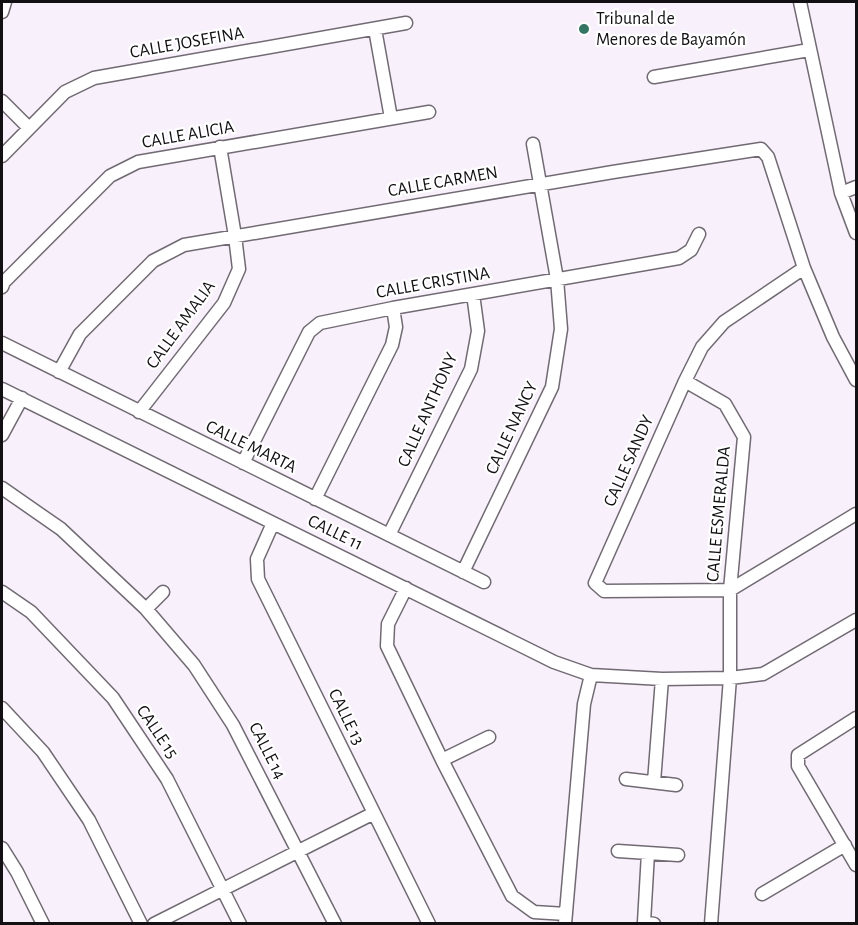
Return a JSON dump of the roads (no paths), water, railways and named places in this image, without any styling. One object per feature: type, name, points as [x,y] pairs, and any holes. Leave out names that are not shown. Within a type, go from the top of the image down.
[{"type":"street","points":[[2,12],[5,2]]},
{"type":"street","points":[[800,2],[841,193],[856,233]]},
{"type":"street","name":"CALLE JOSEFINA","points":[[2,156],[65,93],[94,78],[406,23]]},
{"type":"street","points":[[375,29],[391,118]]},
{"type":"street","points":[[654,77],[809,50]]},
{"type":"street","points":[[2,101],[29,129]]},
{"type":"street","name":"CALLE ALICIA","points":[[2,287],[4,282],[110,176],[138,162],[429,112]]},
{"type":"street","name":"CALLE NANCY","points":[[463,572],[552,387],[561,329],[557,279],[533,144]]},
{"type":"street","name":"CALLE AMALIA","points":[[139,412],[224,303],[239,269],[220,147]]},
{"type":"street","name":"CALLE CARMEN","points":[[59,372],[80,334],[153,261],[184,245],[761,148],[768,157],[804,268]]},
{"type":"street","points":[[841,193],[856,187]]},
{"type":"street","name":"CALLE CRISTINA","points":[[243,463],[309,332],[320,323],[679,258],[691,250],[699,234]]},
{"type":"street","points":[[804,268],[833,337],[856,380]]},
{"type":"street","name":"CALLE SANDY","points":[[730,590],[603,591],[595,583],[702,347],[724,322],[804,268]]},
{"type":"street","name":"CALLE ANTHONY","points":[[389,535],[471,369],[478,331],[473,294]]},
{"type":"street","points":[[315,499],[392,345],[396,327],[393,308]]},
{"type":"street","name":"CALLE MARTA","points":[[2,344],[484,582]]},
{"type":"street","name":"CALLE ESMERALDA","points":[[685,381],[725,404],[744,438],[730,590],[730,678],[711,924]]},
{"type":"street","name":"CALLE 11","points":[[2,389],[554,662],[591,675],[662,679],[730,678],[763,674],[855,623]]},
{"type":"street","points":[[2,435],[22,398]]},
{"type":"street","name":"CALLE 14","points":[[2,488],[61,529],[146,609],[194,665],[233,725],[335,924]]},
{"type":"street","points":[[730,590],[856,514]]},
{"type":"street","name":"CALLE 13","points":[[273,523],[257,559],[258,579],[429,924]]},
{"type":"street","points":[[406,588],[388,624],[387,646],[442,760],[512,897],[534,912],[566,919],[584,704],[591,675]]},
{"type":"street","name":"CALLE 15","points":[[2,592],[31,612],[113,698],[167,779],[240,924]]},
{"type":"street","points":[[146,609],[163,592]]},
{"type":"street","points":[[654,782],[662,679]]},
{"type":"street","points":[[2,708],[43,752],[89,820],[141,924]]},
{"type":"street","points":[[856,718],[798,755],[798,766],[856,865]]},
{"type":"street","points":[[442,760],[489,737]]},
{"type":"street","points":[[626,779],[676,785]]},
{"type":"street","points":[[154,924],[374,813]]},
{"type":"street","points":[[762,894],[845,845]]},
{"type":"street","points":[[2,848],[17,872],[43,924]]},
{"type":"street","points":[[618,851],[678,855]]},
{"type":"street","points":[[648,853],[644,922],[654,924]]},
{"type":"place","name":"Tribunal de Menores de Bayamón","points":[[584,29]]}]
